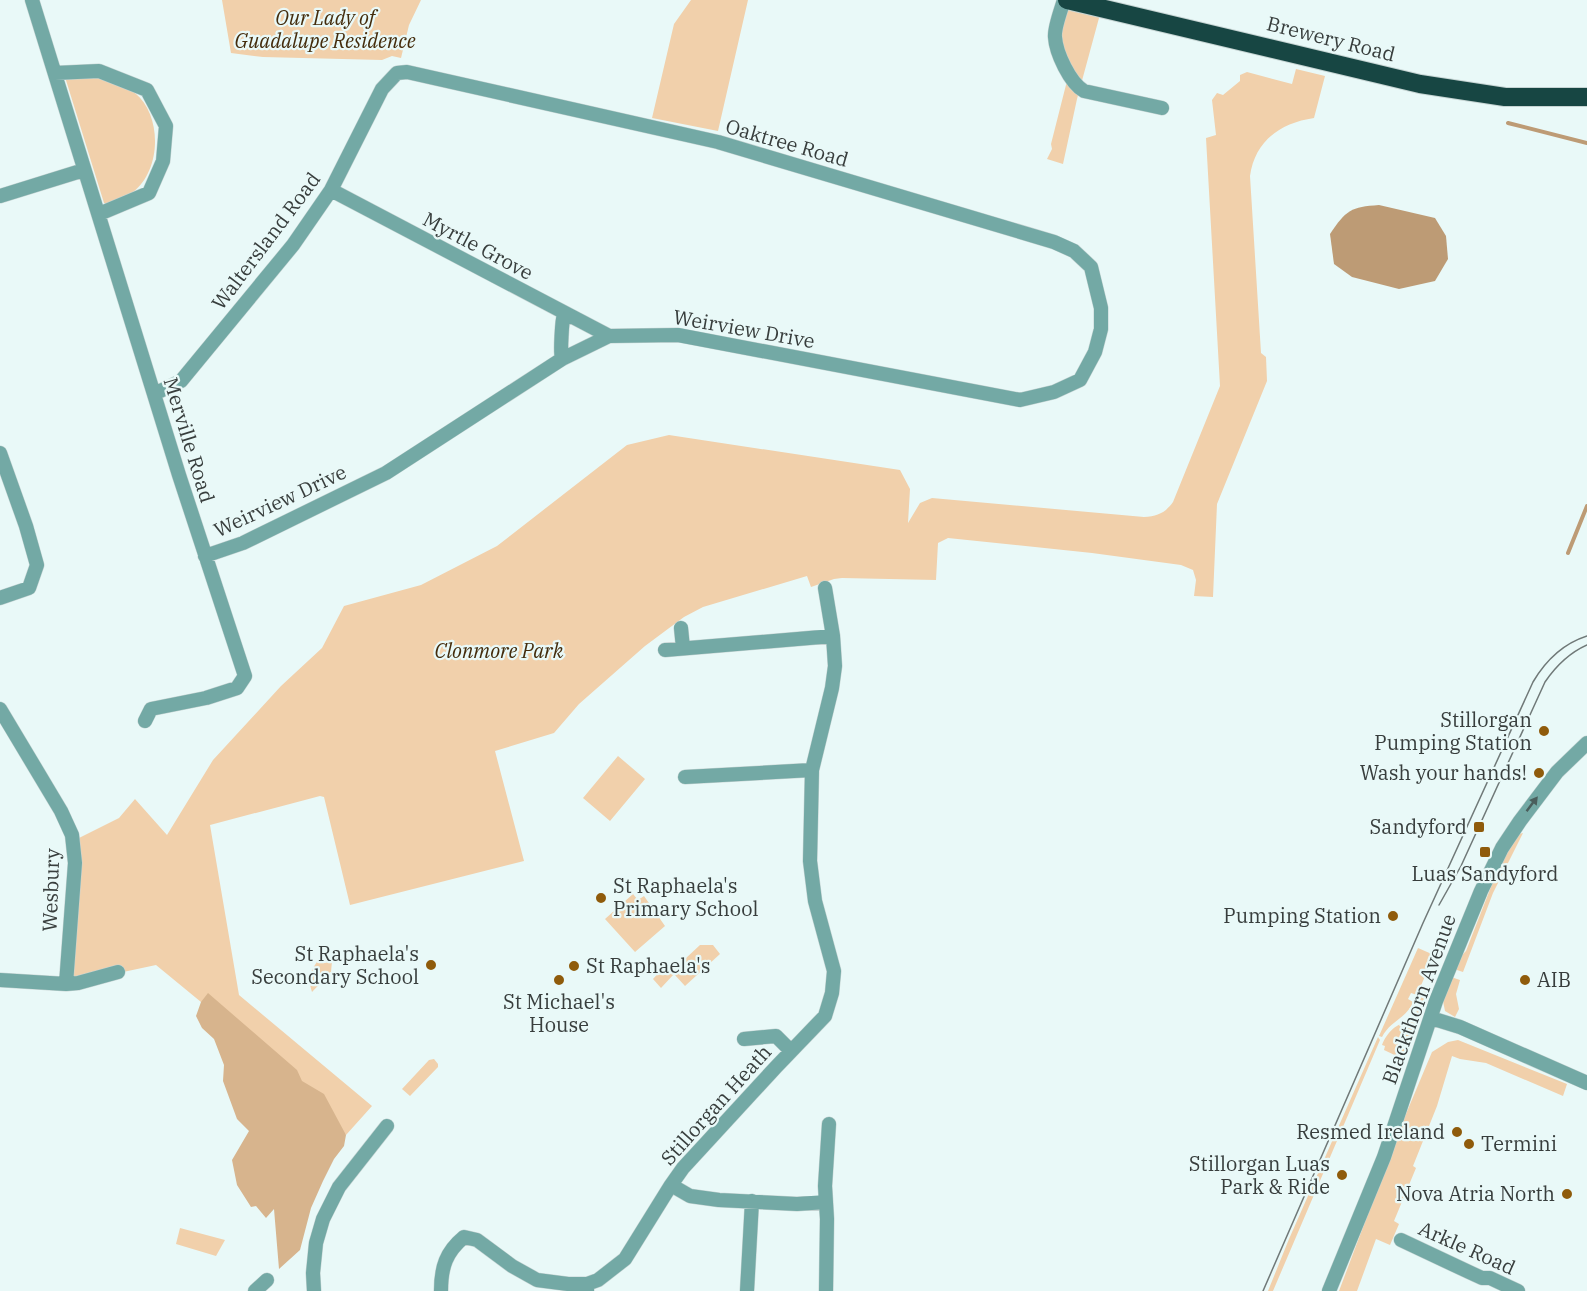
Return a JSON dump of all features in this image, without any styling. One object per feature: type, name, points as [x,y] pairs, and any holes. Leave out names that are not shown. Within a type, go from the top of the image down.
[{"type":"highway","name":"Brewery Road","points":[[1066,0],[1093,3],[1420,84],[1505,97],[1587,97]]},
{"type":"street","name":"Merville Road","points":[[32,0],[205,556],[245,676],[237,688],[206,698],[151,710],[145,721]]},
{"type":"street","points":[[1066,0],[1055,36],[1060,56],[1077,87],[1162,108]]},
{"type":"street","points":[[55,73],[99,71],[147,90],[166,126],[163,161],[149,193],[99,214]]},
{"type":"street","name":"Oaktree Road","points":[[382,89],[397,73],[407,72],[718,142],[1054,242],[1074,251],[1091,267],[1101,308],[1101,330],[1095,352]]},
{"type":"street","name":"Waltersland Road","points":[[154,394],[181,381],[293,244],[331,190],[382,89]]},
{"type":"street","points":[[0,196],[84,170]]},
{"type":"street","name":"Myrtle Grove","points":[[331,190],[609,336]]},
{"type":"street","points":[[562,359],[560,353],[564,314]]},
{"type":"street","name":"Weirview Drive","points":[[205,556],[243,543],[386,473],[562,359],[609,336],[678,335],[1020,400],[1054,392],[1080,380],[1095,352]]},
{"type":"street","points":[[0,453],[37,565],[29,588],[0,598]]},
{"type":"street","name":"Stillorgan Heath","points":[[441,1291],[446,1259],[454,1246],[464,1237],[477,1240],[512,1266],[537,1280],[587,1288],[625,1259],[683,1168],[825,1016],[832,993],[834,971],[815,901],[810,861],[812,770],[832,688],[835,666],[833,636],[824,588]]},
{"type":"street","points":[[681,628],[683,648]]},
{"type":"street","points":[[665,650],[833,636]]},
{"type":"street","name":"Wesbury","points":[[0,709],[61,811],[72,836],[75,863],[66,984]]},
{"type":"street","name":"Blackthorn Avenue","points":[[1329,1291],[1384,1156],[1431,1018],[1481,891],[1502,848],[1520,821],[1557,772],[1587,743]]},
{"type":"street","points":[[685,777],[812,770]]},
{"type":"street","points":[[0,980],[66,984],[118,972]]},
{"type":"street","points":[[1431,1018],[1460,1027],[1587,1083]]},
{"type":"street","name":"Stillorgan Heath","points":[[744,1039],[776,1036],[791,1051]]},
{"type":"street","points":[[826,1291],[825,1186],[828,1124]]},
{"type":"street","points":[[314,1291],[316,1244],[323,1219],[339,1187],[387,1126]]},
{"type":"street","name":"Stillorgan Heath","points":[[671,1185],[690,1196],[719,1200],[797,1204],[826,1202]]},
{"type":"street","points":[[747,1291],[752,1201]]},
{"type":"street","name":"Arkle Road","points":[[1401,1240],[1482,1278],[1490,1278],[1518,1291]]},
{"type":"street","points":[[255,1291],[267,1280]]},
{"type":"green space","name":"Our Lady of Guadalupe Residence","points":[[222,0],[421,0],[409,25],[401,58],[392,56],[382,60],[263,57],[231,53]]},
{"type":"green space","points":[[691,0],[748,0],[718,131],[652,118],[674,24]]},
{"type":"green space","points":[[1064,0],[1102,7],[1077,99],[1063,164],[1047,159],[1052,149],[1051,144],[1069,73],[1060,56]]},
{"type":"green space","name":"Clonmore Park","points":[[1296,69],[1325,76],[1314,118],[1290,124],[1271,136],[1257,153],[1250,176],[1261,353],[1266,357],[1267,381],[1217,504],[1213,597],[1194,596],[1196,580],[1193,570],[1181,565],[948,538],[938,543],[936,580],[842,578],[811,587],[807,576],[703,607],[684,617],[645,646],[579,704],[554,733],[495,751],[524,861],[350,905],[324,797],[320,796],[210,825],[239,995],[372,1106],[346,1135],[229,1025],[156,965],[67,984],[73,841],[119,818],[135,799],[167,835],[213,760],[281,686],[322,648],[344,606],[421,585],[497,546],[627,445],[669,435],[900,470],[910,489],[908,523],[920,503],[932,498],[1144,517],[1157,515],[1167,509],[1173,502],[1220,386],[1206,138],[1216,135],[1212,100],[1217,93],[1223,95],[1240,81],[1240,75],[1247,72],[1292,84]]},
{"type":"green space","points":[[89,76],[106,79],[132,91],[144,103],[154,129],[153,158],[142,183],[127,196],[108,204],[104,203],[65,77]]},
{"type":"green space","points":[[618,756],[645,779],[610,821],[583,798]]},
{"type":"green space","points":[[1523,833],[1493,893],[1463,972],[1454,969],[1457,960],[1466,951],[1496,874],[1510,846],[1519,834]]},
{"type":"green space","points":[[633,894],[638,900],[644,896],[665,926],[635,952],[605,919]]},
{"type":"green space","points":[[700,945],[713,945],[720,954],[685,986],[674,974],[661,988],[653,979],[663,967],[671,972]]},
{"type":"green space","points":[[1418,948],[1434,955],[1417,995],[1411,993],[1408,999],[1413,1002],[1410,1007],[1382,1037],[1379,1036]]},
{"type":"green space","points":[[320,958],[325,963],[332,961],[331,972],[312,992],[311,974]]},
{"type":"green space","points":[[1451,977],[1460,980],[1456,994],[1459,1009],[1455,1017],[1445,1011],[1443,1001]]},
{"type":"green space","points":[[1424,990],[1430,993],[1398,1077],[1394,1075],[1401,1058],[1384,1050],[1385,1046],[1382,1045],[1394,1028],[1403,1023],[1414,1022],[1418,1002]]},
{"type":"green space","points":[[1378,1037],[1380,1040],[1273,1291],[1268,1291],[1289,1239]]},
{"type":"green space","points":[[1458,1040],[1567,1084],[1563,1096],[1486,1063],[1452,1056],[1437,1106],[1413,1166],[1416,1168],[1394,1221],[1399,1224],[1390,1245],[1376,1239],[1357,1291],[1339,1291],[1403,1121],[1432,1052],[1448,1042]]},
{"type":"green space","points":[[434,1059],[438,1067],[410,1096],[402,1089],[429,1060]]},
{"type":"green space","points":[[180,1228],[225,1240],[216,1256],[176,1244]]},
{"type":"shaded area","points":[[1379,205],[1435,218],[1446,236],[1448,259],[1435,281],[1399,289],[1352,277],[1334,264],[1330,234],[1336,226],[1350,211]]},
{"type":"shaded area","points":[[208,993],[297,1070],[302,1081],[324,1094],[346,1135],[344,1146],[334,1159],[311,1208],[300,1250],[279,1269],[274,1209],[266,1218],[256,1206],[251,1207],[237,1185],[232,1160],[249,1131],[237,1119],[223,1081],[224,1065],[214,1039],[202,1028],[196,1016],[201,1002]]},
{"type":"waterway","points":[[1508,123],[1587,143]]},
{"type":"waterway","points":[[1568,553],[1587,506]]},
{"type":"tram line","points":[[1263,1291],[1423,923],[1533,682],[1543,667],[1562,648],[1587,636]]},
{"type":"tram line","points":[[1439,905],[1461,866],[1545,682],[1563,660],[1587,645]]},
{"type":"place","name":"Stillorgan Pumping Station","points":[[1544,731]]},
{"type":"place","name":"Wash your hands!","points":[[1539,773]]},
{"type":"place","name":"Sandyford","points":[[1479,827]]},
{"type":"place","name":"Luas Sandyford","points":[[1485,852]]},
{"type":"place","name":"St Raphaela's Primary School","points":[[601,898]]},
{"type":"place","name":"Pumping Station","points":[[1393,916]]},
{"type":"place","name":"St Raphaela's Secondary School","points":[[431,965]]},
{"type":"place","name":"St Raphaela's","points":[[574,966]]},
{"type":"place","name":"St Michael's House","points":[[559,980]]},
{"type":"place","name":"AIB","points":[[1525,980]]},
{"type":"place","name":"Resmed Ireland","points":[[1457,1132]]},
{"type":"place","name":"Termini","points":[[1469,1144]]},
{"type":"place","name":"Stillorgan Luas Park & Ride","points":[[1342,1175]]},
{"type":"place","name":"Nova Atria North","points":[[1567,1194]]}]
